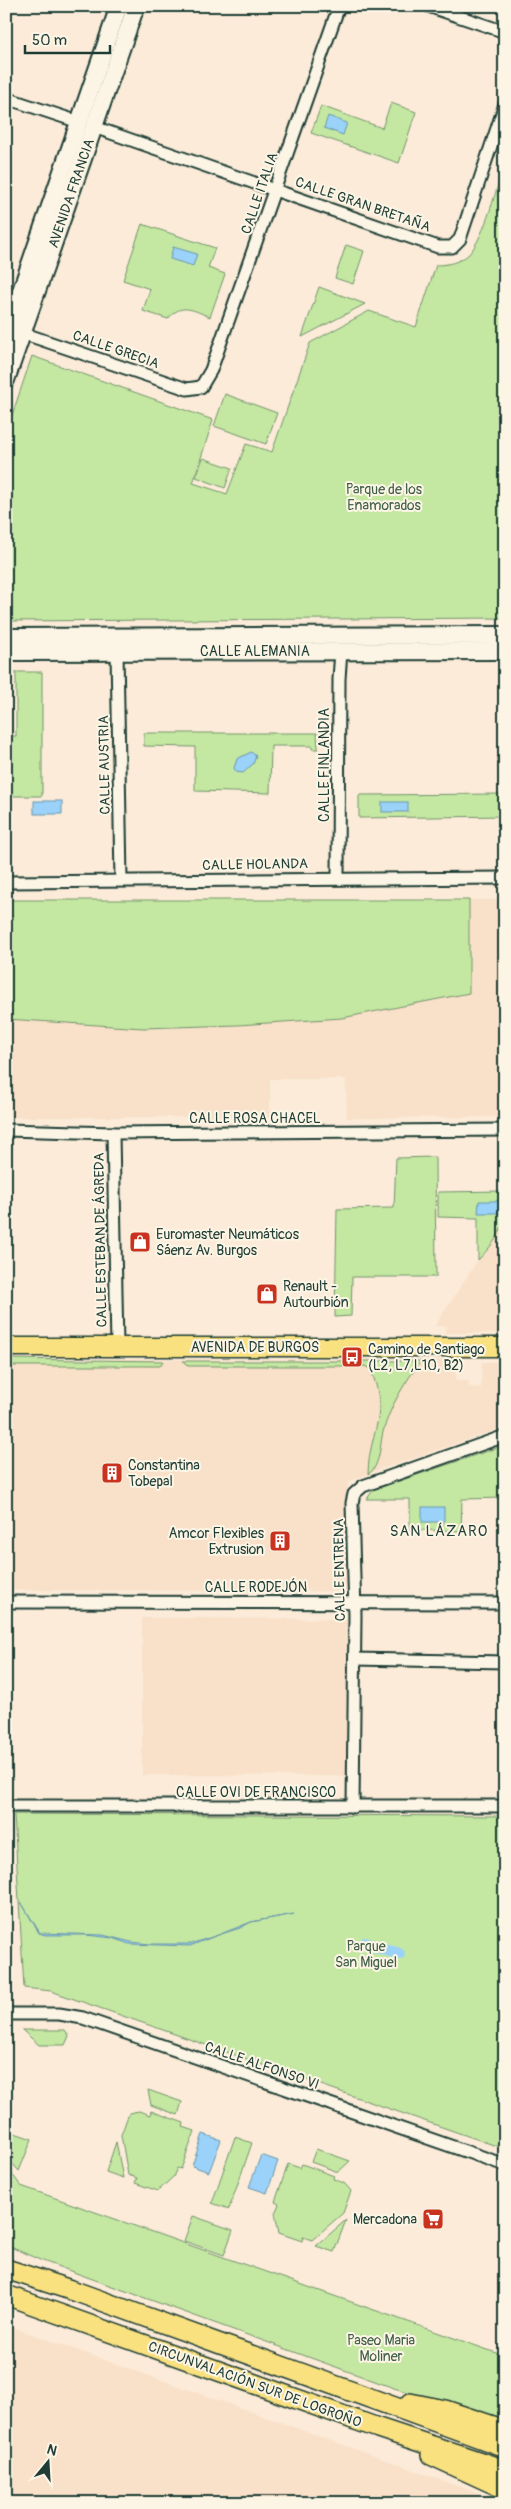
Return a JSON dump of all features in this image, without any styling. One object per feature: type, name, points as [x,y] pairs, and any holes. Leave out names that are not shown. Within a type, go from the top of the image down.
[{"type":"highway","points":[[6,2259],[58,2278],[77,2292]]},
{"type":"highway","name":"CIRCUNVALACIÓN SUR DE LOGROÑO","points":[[6,2269],[77,2292],[351,2392]]},
{"type":"highway","name":"CIRCUNVALACIÓN SUR DE LOGROÑO","points":[[6,2296],[378,2428],[505,2470]]},
{"type":"highway","points":[[6,2302],[20,2307],[48,2310]]},
{"type":"highway","points":[[351,2392],[445,2410],[505,2430]]},
{"type":"highway","points":[[351,2392],[505,2447]]},
{"type":"highway","points":[[378,2428],[505,2489]]},
{"type":"main road","name":"AVENIDA FRANCIA","points":[[86,125],[119,6]]},
{"type":"main road","name":"AVENIDA FRANCIA","points":[[6,380],[11,330],[86,125],[136,6]]},
{"type":"main road","name":"CALLE ALEMANIA","points":[[6,637],[505,635]]},
{"type":"main road","name":"CALLE ALEMANIA","points":[[6,652],[505,651]]},
{"type":"main road","name":"AVENIDA DE BURGOS","points":[[6,1347],[505,1347]]},
{"type":"street","name":"CALLE ITALIA","points":[[201,388],[211,370],[340,6]]},
{"type":"street","points":[[428,6],[505,32]]},
{"type":"street","name":"CALLE GRAN BRETAÑA","points":[[6,98],[438,247],[452,247],[460,239],[505,104]]},
{"type":"street","name":"CALLE GRECIA","points":[[11,330],[188,389],[201,388]]},
{"type":"street","name":"CALLE AUSTRIA","points":[[117,651],[121,880]]},
{"type":"street","name":"CALLE FINLANDIA","points":[[338,878],[338,679],[341,652]]},
{"type":"street","name":"CALLE HOLANDA","points":[[6,882],[505,878]]},
{"type":"street","name":"CALLE ROSA CHACEL","points":[[6,1130],[113,1133],[505,1130]]},
{"type":"street","name":"CALLE ESTEBAN DE ÁGREDA","points":[[113,1133],[117,1347]]},
{"type":"street","name":"CALLE ENTRENA","points":[[354,1807],[355,1659],[352,1503],[354,1494],[363,1486],[505,1436]]},
{"type":"street","name":"CALLE RODEJÓN","points":[[6,1602],[505,1603]]},
{"type":"street","points":[[355,1659],[505,1662]]},
{"type":"street","name":"CALLE OVI DE FRANCISCO","points":[[6,1806],[505,1806]]},
{"type":"street","name":"CALLE ALFONSO VI","points":[[6,2014],[59,2014],[83,2018],[505,2165]]},
{"type":"shaded area","points":[[469,900],[505,900],[505,1117],[347,1118],[346,1079],[270,1079],[270,1117],[6,1117],[6,1019],[143,1028],[238,1025],[342,1018],[469,993]]},
{"type":"shaded area","points":[[505,1222],[505,1333],[444,1333],[447,1326],[435,1326],[478,1260],[491,1246]]},
{"type":"shaded area","points":[[6,1359],[455,1360],[456,1380],[468,1381],[469,1387],[481,1388],[482,1362],[505,1362],[505,1427],[348,1482],[347,1591],[6,1590]]},
{"type":"shaded area","points":[[142,1618],[347,1619],[346,1776],[142,1775]]},
{"type":"shaded area","points":[[6,2325],[257,2414],[505,2503],[6,2503]]},
{"type":"green space","points":[[391,103],[416,112],[399,163],[311,133],[321,106],[382,128]]},
{"type":"green space","name":"Parque de los Enamorados","points":[[505,162],[505,618],[6,621],[6,433],[32,356],[213,420],[193,483],[227,494],[246,444],[272,452],[310,343],[369,311],[416,327],[436,265],[458,261],[469,254],[475,246],[485,223]]},
{"type":"green space","points":[[142,224],[215,248],[208,268],[225,274],[210,317],[188,309],[178,311],[168,319],[143,311],[150,289],[123,280]]},
{"type":"green space","points":[[346,245],[364,251],[353,284],[335,278]]},
{"type":"green space","points":[[319,287],[365,304],[302,337]]},
{"type":"green space","points":[[225,394],[277,413],[266,444],[214,426]]},
{"type":"green space","points":[[203,458],[232,468],[225,488],[196,477]]},
{"type":"green space","points":[[16,672],[42,672],[42,796],[6,796],[6,736],[16,736]]},
{"type":"green space","points":[[144,733],[317,733],[318,749],[312,749],[312,746],[271,746],[270,793],[195,791],[195,747],[144,746]]},
{"type":"green space","points":[[505,794],[505,816],[359,818],[359,795]]},
{"type":"green space","points":[[6,900],[469,900],[469,993],[342,1018],[238,1025],[143,1028],[6,1019]]},
{"type":"green space","points":[[435,1157],[436,1277],[352,1277],[351,1316],[335,1317],[337,1209],[394,1208],[396,1158]]},
{"type":"green space","points":[[505,1191],[501,1229],[493,1243],[478,1260],[478,1218],[438,1217],[438,1192]]},
{"type":"green space","points":[[6,1359],[163,1361],[160,1366],[6,1366]]},
{"type":"green space","points":[[183,1361],[421,1361],[394,1404],[386,1422],[375,1467],[368,1474],[369,1459],[379,1411],[379,1399],[370,1368],[364,1366],[188,1366]]},
{"type":"green space","points":[[505,1445],[505,1498],[462,1499],[461,1531],[419,1530],[419,1534],[410,1534],[410,1499],[367,1499],[373,1490]]},
{"type":"green space","name":"Parque San Miguel","points":[[14,1814],[505,1816],[505,2149],[51,1991],[24,1988]]},
{"type":"green space","points":[[22,2030],[65,2030],[69,2036],[65,2045],[39,2045]]},
{"type":"green space","points":[[148,2090],[182,2102],[178,2115],[151,2105]]},
{"type":"green space","points":[[139,2111],[150,2115],[151,2111],[184,2123],[183,2127],[195,2131],[181,2169],[177,2168],[173,2177],[158,2191],[135,2183],[137,2178],[128,2175],[121,2135],[129,2113]]},
{"type":"green space","points":[[6,2130],[32,2139],[19,2171],[6,2156]]},
{"type":"green space","points":[[235,2137],[252,2143],[229,2209],[212,2203]]},
{"type":"green space","points":[[116,2142],[123,2178],[106,2172]]},
{"type":"green space","points":[[316,2149],[350,2161],[338,2172],[311,2162]]},
{"type":"green space","points":[[288,2164],[300,2168],[302,2164],[334,2176],[333,2179],[344,2183],[351,2191],[343,2213],[312,2240],[303,2237],[302,2241],[279,2233],[275,2213],[279,2204],[275,2202]]},
{"type":"green space","name":"Paseo Maria Moliner","points":[[6,2166],[21,2186],[505,2356],[505,2422],[394,2388],[40,2260],[6,2245]]},
{"type":"green space","points":[[193,2216],[233,2230],[224,2255],[184,2241]]},
{"type":"green space","points":[[346,2220],[334,2252],[316,2246]]},
{"type":"water","points":[[328,116],[347,123],[343,135],[324,128]]},
{"type":"water","points":[[173,247],[197,254],[193,266],[170,259]]},
{"type":"water","points":[[251,752],[256,756],[253,764],[243,773],[236,772],[234,768],[237,759]]},
{"type":"water","points":[[34,801],[62,801],[62,814],[34,814]]},
{"type":"water","points":[[382,802],[408,802],[408,812],[382,812]]},
{"type":"water","points":[[479,1201],[502,1201],[502,1213],[478,1213]]},
{"type":"water","points":[[422,1507],[444,1507],[444,1522],[422,1522]]},
{"type":"water","points":[[21,1902],[40,1933],[103,1935],[131,1942],[150,1944],[190,1944],[217,1935],[190,1946],[129,1944],[113,1938],[86,1935],[45,1935],[39,1933]]},
{"type":"water","points":[[251,1922],[240,1928],[217,1935]]},
{"type":"water","points":[[203,2134],[221,2140],[209,2172],[192,2166]]},
{"type":"water","points":[[261,2155],[278,2161],[267,2193],[249,2187]]},
{"type":"waterway","points":[[365,1943],[399,1954]]},
{"type":"place","name":"Euromaster Neumáticos Sáenz Av. Burgos","points":[[140,1242]]},
{"type":"place","name":"Renault - Autourbión","points":[[267,1294]]},
{"type":"place","name":"Camino de Santiago (L2, L7,L10, B2)","points":[[352,1357]]},
{"type":"place","name":"Constantina Tobepal","points":[[112,1473]]},
{"type":"place","name":"Amcor Flexibles Extrusion","points":[[280,1541]]},
{"type":"place","name":"Mercadona","points":[[433,2219]]},
{"type":"district","name":"SAN LÁZARO","points":[[439,1531]]}]
